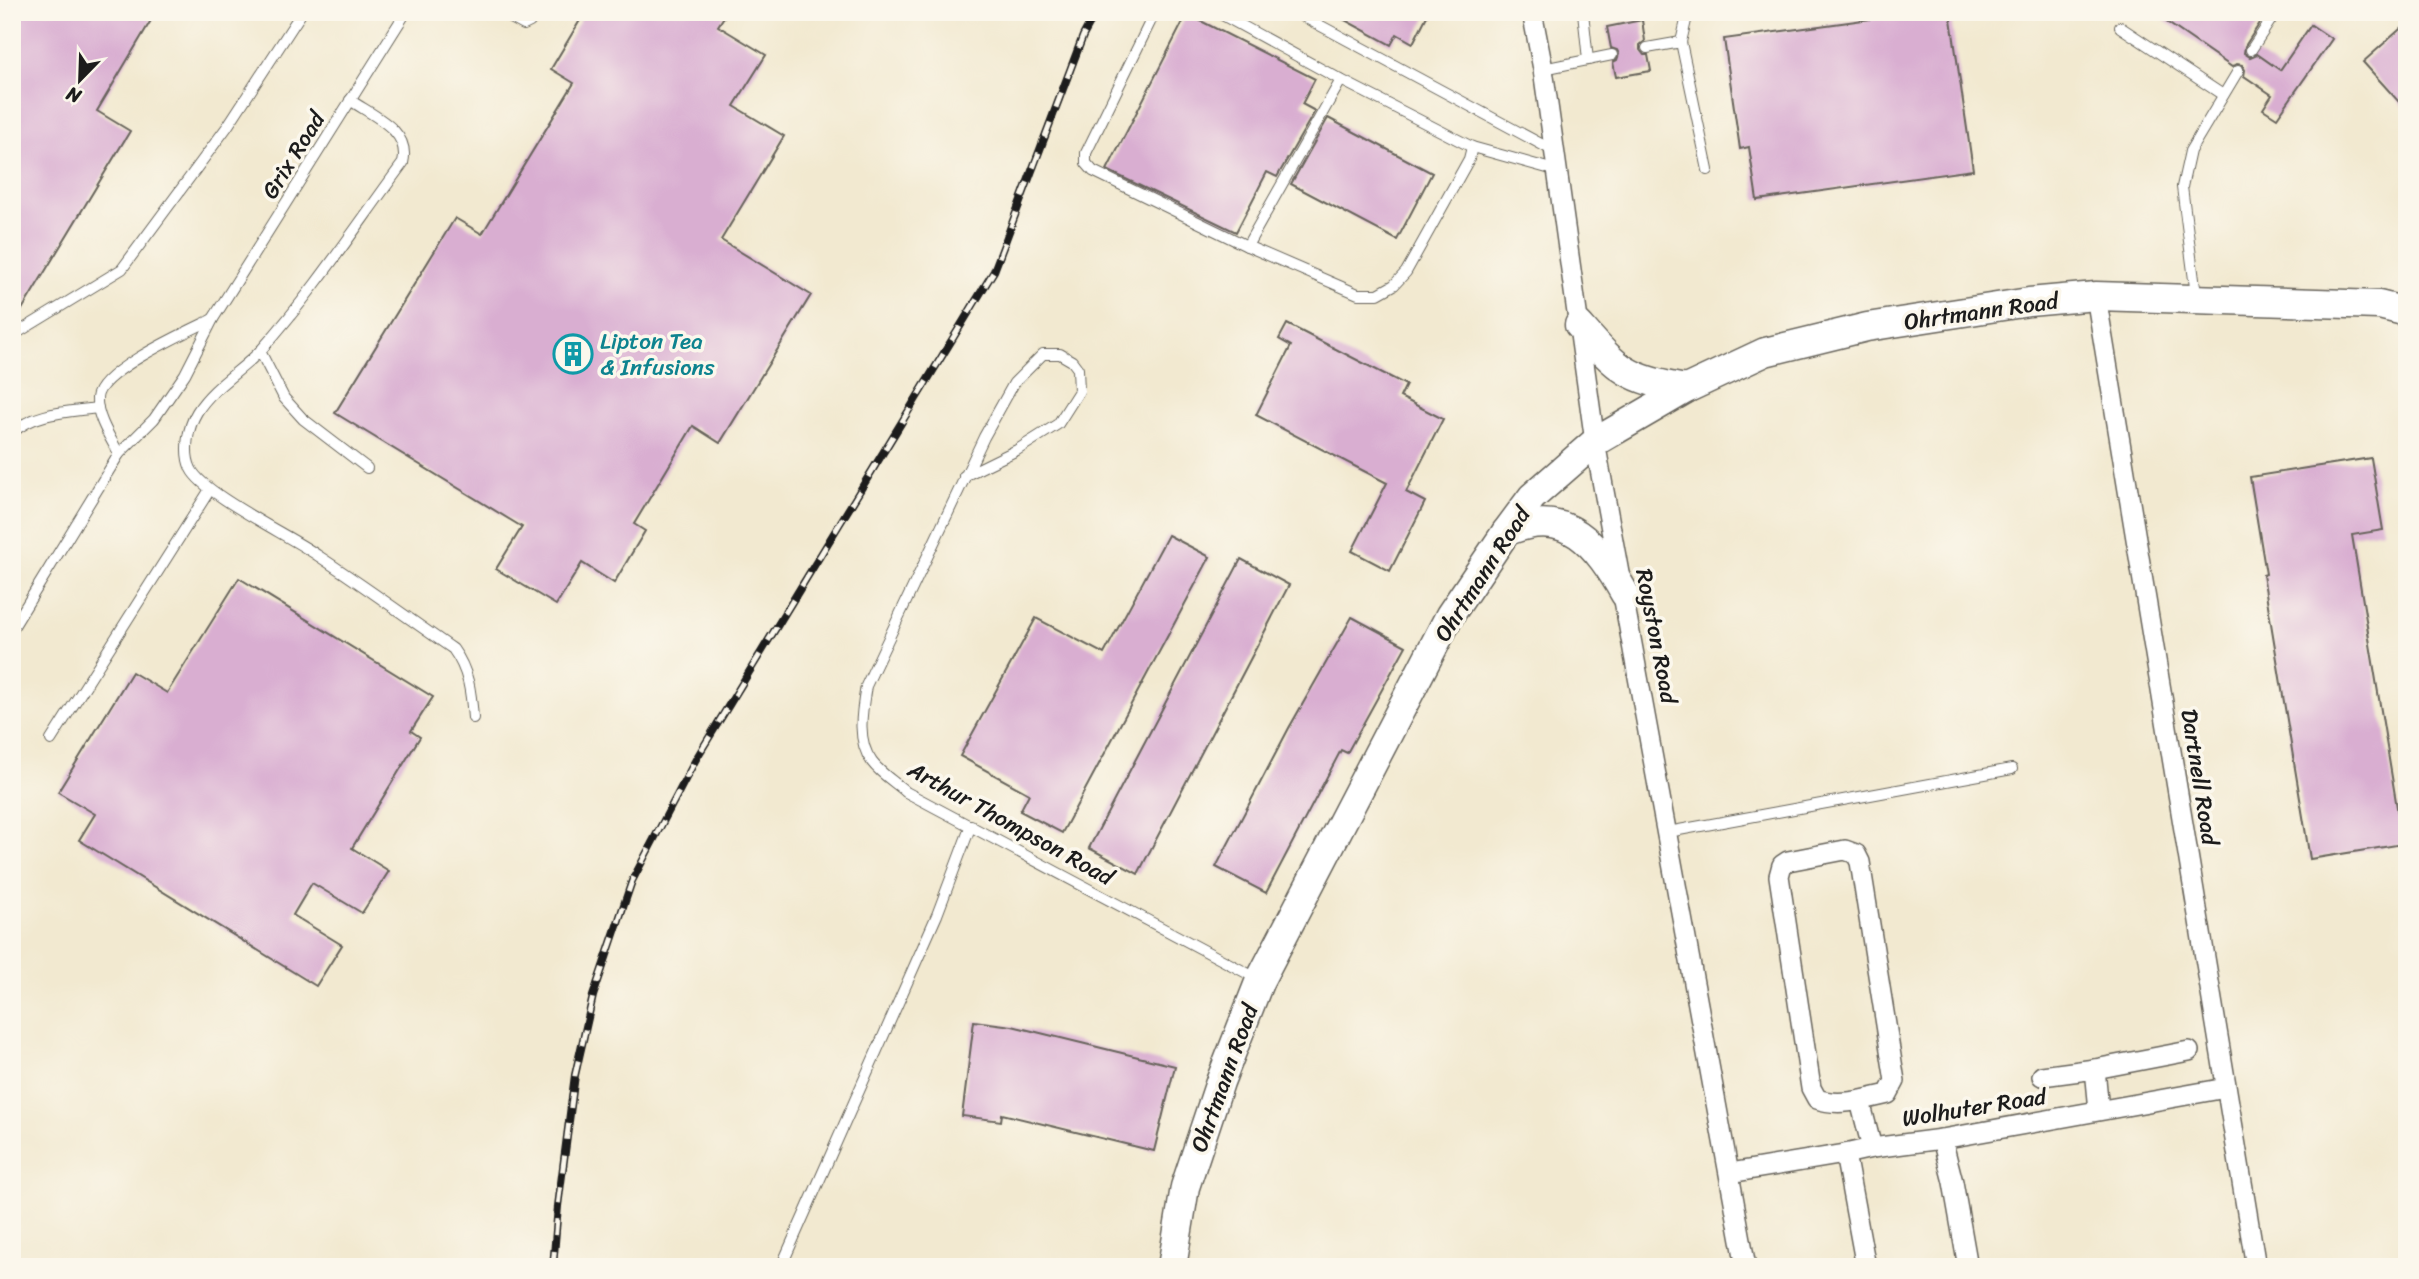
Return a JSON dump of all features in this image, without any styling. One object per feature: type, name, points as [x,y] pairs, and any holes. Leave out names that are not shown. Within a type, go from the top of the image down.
[{"type":"main road","name":"Ohrtmann Road","points":[[1172,1267],[1185,1187],[1220,1082],[1261,980],[1450,615],[1532,497],[1595,442],[1686,390],[1765,352],[1867,327],[2029,302],[2096,296],[2379,305],[2407,312]]},
{"type":"main road","points":[[1579,325],[1614,365],[1628,374],[1686,390]]},
{"type":"main road","points":[[1506,532],[1524,523],[1542,522],[1568,529],[1592,544],[1625,594]]},
{"type":"street","name":"Royston Road","points":[[1532,12],[1558,171],[1595,442],[1625,594],[1746,1267]]},
{"type":"street","name":"Dartnell Road","points":[[2096,296],[2256,1267]]},
{"type":"street","points":[[1845,850],[1856,854],[1860,862],[1895,1075],[1893,1087],[1888,1094],[1860,1101],[1826,1103],[1813,1096],[1779,876],[1782,866],[1788,862],[1845,850]]},
{"type":"street","points":[[2042,1076],[2189,1051]]},
{"type":"street","points":[[2095,1069],[2099,1110]]},
{"type":"street","name":"Wolhuter Road","points":[[1730,1173],[1872,1148],[1942,1139],[2226,1088]]},
{"type":"street","points":[[1860,1101],[1872,1148]]},
{"type":"street","points":[[1942,1139],[1953,1182],[1968,1267]]},
{"type":"street","points":[[1845,1154],[1866,1267]]},
{"type":"lane","points":[[12,336],[122,269],[227,127],[302,12]]},
{"type":"lane","name":"Grix Road","points":[[12,629],[118,454],[145,429],[185,374],[213,318],[406,12]]},
{"type":"lane","points":[[500,12],[524,24],[530,22],[536,12]]},
{"type":"lane","points":[[1155,12],[1086,153],[1086,163],[1093,171],[1247,246],[1358,294],[1378,294],[1394,285],[1406,272],[1469,159],[1472,147]]},
{"type":"lane","points":[[1217,12],[1472,147],[1558,171]]},
{"type":"lane","points":[[1295,12],[1554,152]]},
{"type":"lane","points":[[1583,12],[1588,60]]},
{"type":"lane","points":[[1688,12],[1681,42],[1708,170]]},
{"type":"lane","points":[[2251,50],[2276,12]]},
{"type":"lane","points":[[2120,27],[2222,95]]},
{"type":"lane","points":[[1647,48],[1681,42]]},
{"type":"lane","points":[[1543,69],[1612,55]]},
{"type":"lane","points":[[2197,299],[2182,187],[2190,151],[2238,71]]},
{"type":"lane","points":[[1247,246],[1341,80]]},
{"type":"lane","points":[[350,100],[397,132],[405,144],[404,163],[304,298],[260,351],[210,396],[197,412],[189,430],[187,452],[191,469],[209,491],[317,555],[453,649],[464,665],[470,683],[473,718]]},
{"type":"lane","points":[[118,454],[98,408],[97,400],[103,383],[149,351],[213,318]]},
{"type":"lane","points":[[260,351],[275,385],[290,405],[303,419],[367,468]]},
{"type":"lane","name":"Arthur Thompson Road","points":[[964,476],[1017,450],[1058,424],[1079,391],[1078,369],[1072,361],[1060,354],[1043,354],[1014,383],[964,476],[866,686],[861,719],[864,744],[872,762],[906,792],[1261,980]]},
{"type":"lane","points":[[12,433],[41,416],[98,408]]},
{"type":"lane","points":[[51,740],[209,491]]},
{"type":"lane","points":[[1668,832],[2012,769]]},
{"type":"lane","points":[[781,1267],[937,915],[971,825]]},
{"type":"building","points":[[12,12],[156,12],[97,111],[130,131],[12,326]]},
{"type":"building","name":"Lipton Tea & Infusions","points":[[585,12],[727,12],[718,26],[766,55],[734,106],[784,136],[721,240],[811,295],[720,443],[693,426],[634,524],[645,531],[614,583],[582,563],[556,605],[496,569],[522,527],[335,413],[455,218],[482,234],[574,83],[551,69]]},
{"type":"building","points":[[1330,12],[1429,12],[1413,43],[1397,34],[1391,45]]},
{"type":"building","points":[[1922,12],[1950,12],[1973,170],[1757,200],[1749,147],[1740,149],[1724,39]]},
{"type":"building","points":[[2152,12],[2267,12],[2245,46],[2244,53],[2250,57],[2257,54],[2280,70],[2311,25],[2332,39],[2277,118],[2263,109],[2272,95],[2244,76],[2242,65],[2232,67]]},
{"type":"building","points":[[1187,14],[1315,79],[1302,104],[1315,111],[1277,177],[1267,172],[1236,232],[1107,170]]},
{"type":"building","points":[[1642,20],[1645,41],[1640,45],[1640,50],[1644,55],[1648,55],[1651,71],[1616,77],[1613,62],[1619,54],[1611,48],[1607,27]]},
{"type":"building","points":[[2407,23],[2407,111],[2363,62]]},
{"type":"building","points":[[1328,118],[1432,173],[1397,240],[1291,184]]},
{"type":"building","points":[[1287,324],[1406,385],[1400,397],[1443,419],[1406,492],[1425,502],[1390,571],[1352,551],[1387,483],[1256,415],[1291,346],[1279,339]]},
{"type":"building","points":[[2371,458],[2383,530],[2352,535],[2403,844],[2310,859],[2263,575],[2266,574],[2250,477]]},
{"type":"building","points":[[1168,535],[1210,557],[1062,833],[1020,811],[1029,794],[960,756],[1036,618],[1104,654]]},
{"type":"building","points":[[1241,559],[1289,585],[1138,874],[1089,848]]},
{"type":"building","points":[[239,578],[433,697],[411,731],[420,737],[352,848],[389,871],[362,913],[312,883],[293,915],[342,945],[316,986],[79,840],[95,814],[58,792],[132,672],[167,693]]},
{"type":"building","points":[[1352,617],[1406,646],[1347,753],[1341,750],[1266,893],[1216,867],[1289,728]]},
{"type":"building","points":[[974,1021],[1012,1026],[1175,1066],[1154,1151],[1002,1114],[1001,1121],[962,1116]]},
{"type":"railway","points":[[553,1267],[575,1075],[593,996],[632,881],[696,759],[994,271],[1083,36],[1096,12]]},
{"type":"place","name":"Lipton Tea & Infusions","points":[[573,354]]}]
